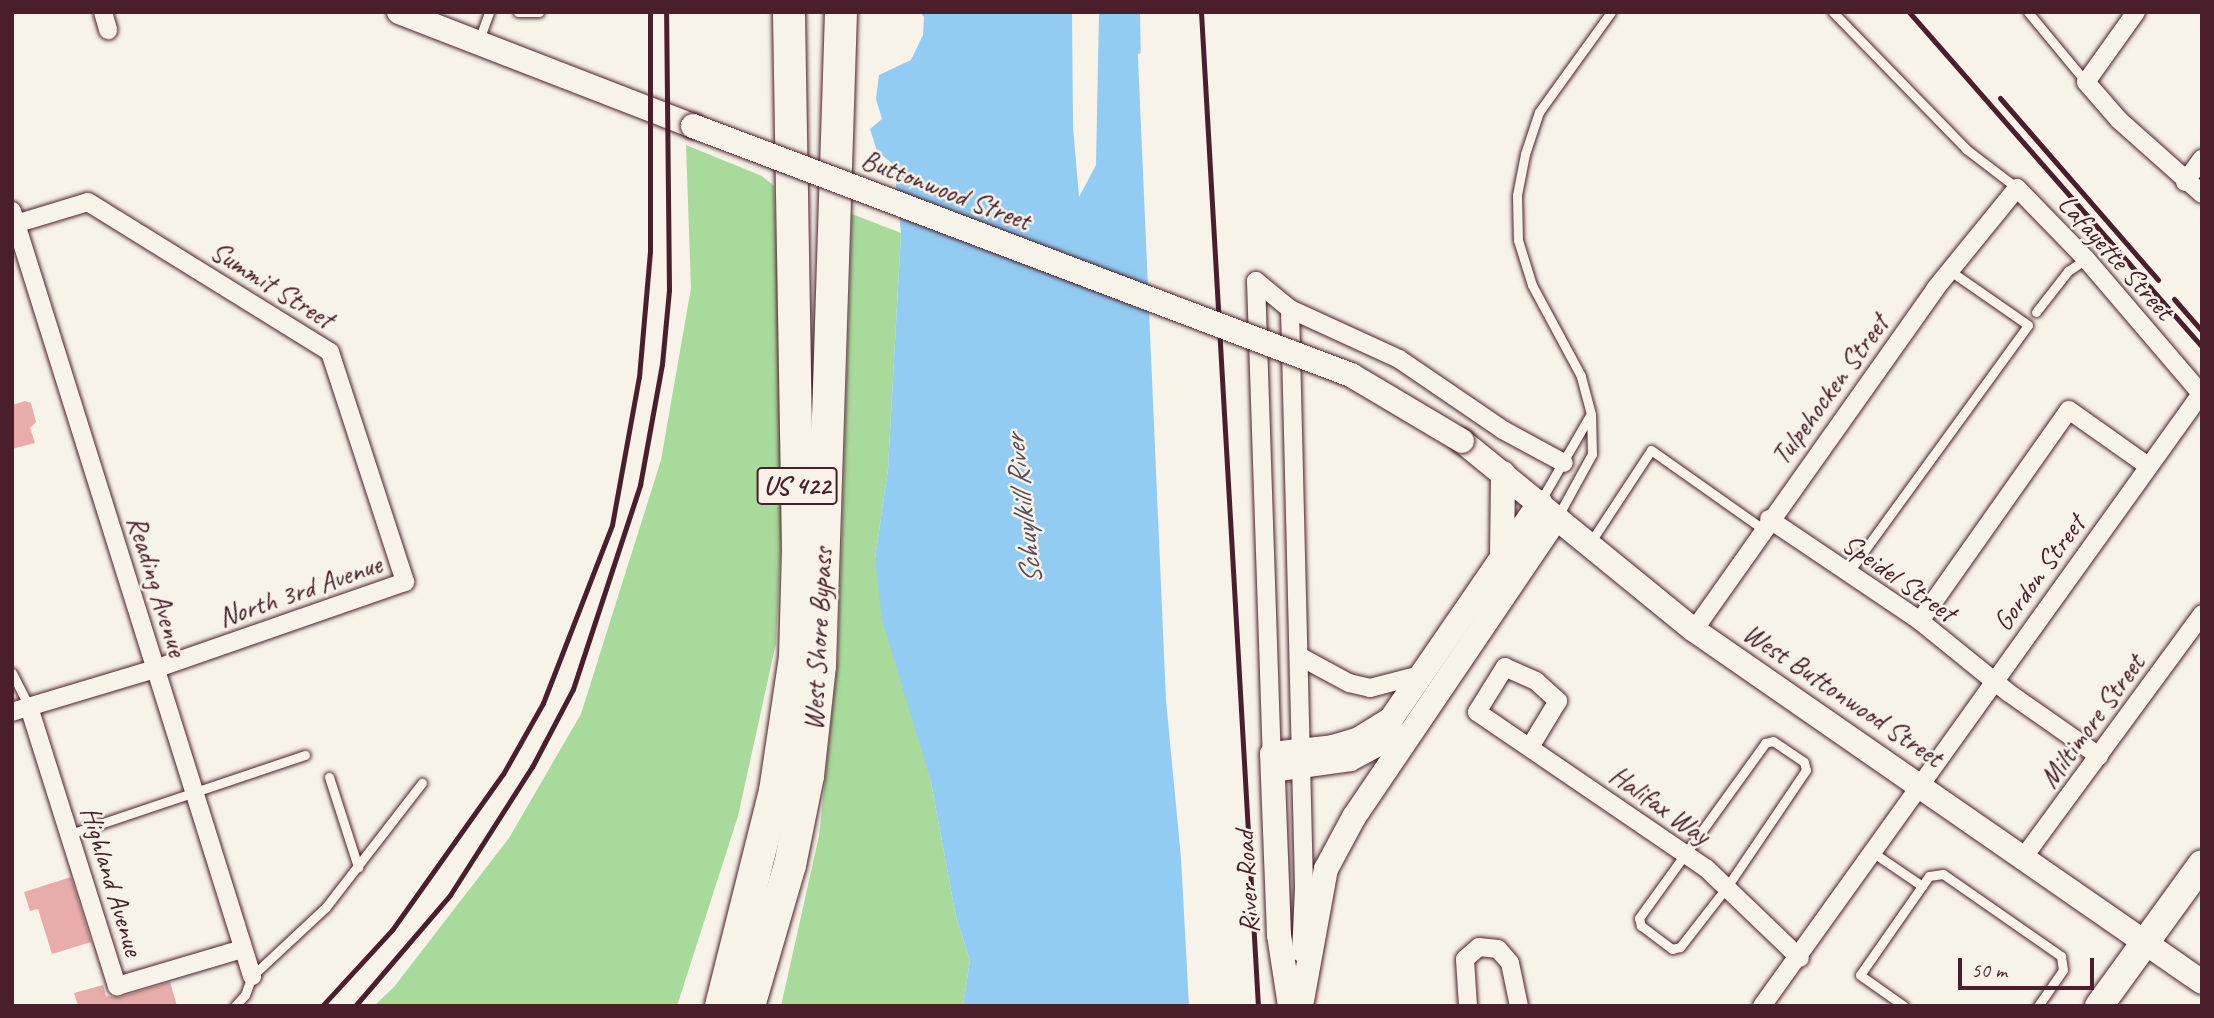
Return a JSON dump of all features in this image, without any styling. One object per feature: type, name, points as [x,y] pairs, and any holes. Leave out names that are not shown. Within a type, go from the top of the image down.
[{"type":"highway","name":"West Shore Bypass","points":[[721,1006],[775,791],[795,657],[798,551],[789,12]]},
{"type":"highway","name":"West Shore Bypass","points":[[749,1006],[786,880],[808,776],[820,666],[841,12]]},
{"type":"highway","points":[[766,1006],[782,930],[786,880]]},
{"type":"highway","points":[[703,1006],[736,954]]},
{"type":"main road","points":[[2099,1006],[2202,864]]},
{"type":"street","points":[[103,12],[108,30]]},
{"type":"street","name":"Buttonwood Street","points":[[400,12],[1351,375],[1462,441]]},
{"type":"street","points":[[2136,12],[2086,82],[2185,183],[2202,194]]},
{"type":"street","points":[[2185,183],[2202,159]]},
{"type":"street","name":"Lafayette Street","points":[[2017,188],[2086,260],[2201,395]]},
{"type":"street","name":"Tulpehocken Street","points":[[1694,631],[1766,524],[1949,270],[2017,188]]},
{"type":"street","name":"Summit Street","points":[[14,220],[88,202],[334,355],[405,582]]},
{"type":"street","name":"Reading Avenue","points":[[14,220],[252,976]]},
{"type":"street","points":[[1412,729],[1364,757],[1272,764],[1256,281],[1290,309],[1399,359],[1503,430],[1564,463]]},
{"type":"street","points":[[1290,309],[1304,907],[1299,1006]]},
{"type":"street","name":"Gordon Street","points":[[1762,1006],[1875,854],[1994,680],[2201,395]]},
{"type":"street","points":[[1920,621],[2069,410],[2148,466]]},
{"type":"street","name":"West Buttonwood Street","points":[[1462,441],[1587,540],[1694,631],[1923,785],[2144,944],[2202,982]]},
{"type":"street","points":[[1503,473],[1514,561]]},
{"type":"street","points":[[1299,1006],[1326,869],[1354,817],[1548,510]]},
{"type":"street","name":"Speidel Street","points":[[1766,524],[1848,573],[1920,621],[1994,680],[2099,756]]},
{"type":"street","points":[[1301,761],[1377,730],[1398,710],[1420,676],[1514,561],[1587,540]]},
{"type":"street","name":"North 3rd Avenue","points":[[20,709],[155,668],[405,582]]},
{"type":"street","name":"Miltimore Street","points":[[2023,858],[2202,614]]},
{"type":"street","points":[[1299,656],[1349,683],[1370,688],[1420,676]]},
{"type":"street","name":"Halifax Way","points":[[1530,747],[1558,701],[1536,681],[1505,667],[1477,712],[1684,854],[1726,888],[1800,958]]},
{"type":"street","name":"Highland Avenue","points":[[20,709],[71,834],[117,986],[242,948]]},
{"type":"street","name":"River Road","points":[[1272,764],[1279,935],[1290,1006]]},
{"type":"street","points":[[1468,1006],[1465,959],[1479,947],[1498,949],[1510,963],[1519,1006]]},
{"type":"lane","points":[[478,43],[489,12]]},
{"type":"lane","points":[[518,12],[539,12]]},
{"type":"lane","points":[[1548,510],[1592,454],[1591,414],[1581,376],[1532,285],[1518,240],[1517,195],[1539,112],[1611,12]]},
{"type":"lane","points":[[1833,12],[1966,149],[2017,188]]},
{"type":"lane","points":[[2028,12],[2086,82]]},
{"type":"lane","points":[[2036,312],[2068,271],[2086,260]]},
{"type":"lane","points":[[1848,573],[2028,325],[1949,270]]},
{"type":"lane","points":[[1548,510],[1564,463],[1591,414]]},
{"type":"lane","points":[[1587,540],[1651,450],[1766,524]]},
{"type":"lane","points":[[12,673],[20,709]]},
{"type":"lane","points":[[1773,741],[1804,762],[1806,771],[1726,888],[1680,947],[1672,949],[1641,926],[1639,918],[1684,854],[1765,743],[1773,741]]},
{"type":"lane","points":[[71,834],[194,795],[305,755]]},
{"type":"lane","points":[[329,777],[358,867]]},
{"type":"lane","points":[[235,1006],[245,995],[252,976],[326,907],[422,783]]},
{"type":"lane","points":[[1875,854],[1922,886]]},
{"type":"lane","points":[[1904,1006],[1860,975],[1929,876],[1942,874],[2061,956],[2063,970],[2038,1006]]},
{"type":"green space","points":[[686,145],[762,176],[774,186],[784,471],[776,643],[738,816],[677,1006],[374,1006],[394,987],[509,838],[581,714],[661,460],[691,288]]},
{"type":"green space","points":[[852,214],[901,233],[888,469],[875,559],[931,782],[956,917],[970,960],[963,1006],[781,1006],[819,836],[838,658]]},
{"type":"water","name":"Schuylkill River","points":[[920,12],[1072,12],[1073,127],[1079,197],[1096,165],[1099,12],[1136,12],[1166,700],[1181,858],[1189,1006],[963,1006],[970,960],[956,917],[931,782],[882,620],[875,559],[888,469],[901,233],[894,165],[877,151],[870,129],[882,119],[876,99],[879,75],[911,60],[923,35],[924,17]]},
{"type":"building","points":[[25,401],[31,403],[36,422],[30,428],[35,443],[12,449],[12,405]]},
{"type":"building","points":[[71,877],[91,942],[52,954],[38,909],[30,911],[24,892]]},
{"type":"building","points":[[170,982],[177,1006],[78,1006],[74,993],[103,985],[106,996],[120,997]]},
{"type":"waterway","points":[[1137,12],[1138,51]]},
{"type":"railway","points":[[322,1006],[392,930],[503,774],[543,703],[612,525],[639,377],[650,251],[650,12]]},
{"type":"railway","points":[[355,1006],[450,895],[532,767],[573,689],[640,485],[662,364],[669,290],[666,12]]},
{"type":"railway","points":[[1201,12],[1258,1006]]},
{"type":"railway","points":[[1909,12],[2202,347]]},
{"type":"railway","points":[[2000,98],[2158,280]]},
{"type":"railway","points":[[2174,299],[2202,331]]}]
